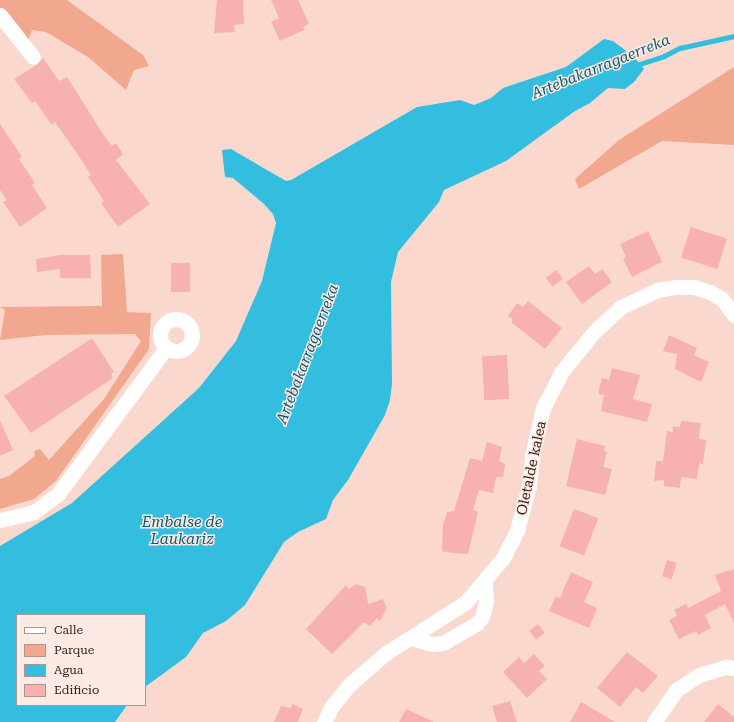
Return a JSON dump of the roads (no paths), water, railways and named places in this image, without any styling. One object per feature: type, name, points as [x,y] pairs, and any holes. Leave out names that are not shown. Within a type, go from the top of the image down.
[{"type":"street","points":[[0,15],[33,57]]},
{"type":"street","name":"Oletalde kalea","points":[[324,722],[332,706],[349,685],[386,653],[466,602],[503,558],[517,530],[529,486],[532,456],[543,408],[562,371],[594,332],[621,307],[657,290],[677,287],[693,287],[710,292],[722,299],[734,315]]},
{"type":"street","points":[[0,520],[34,512],[58,494],[166,348]]},
{"type":"street","points":[[411,638],[432,644],[443,643],[477,623],[482,617],[486,602],[484,580]]},
{"type":"street","points":[[654,722],[676,690],[699,675],[726,667],[734,668]]},
{"type":"water","name":"Embalse de Laukariz","points":[[604,39],[613,41],[634,57],[644,69],[634,82],[625,89],[608,88],[590,103],[575,111],[506,161],[444,190],[439,202],[398,252],[391,282],[392,384],[390,400],[385,415],[348,480],[333,500],[326,519],[298,532],[284,542],[245,605],[226,621],[203,633],[186,657],[146,686],[146,614],[16,614],[16,706],[126,706],[115,722],[0,722],[0,546],[72,503],[199,388],[236,341],[262,281],[276,223],[273,214],[264,204],[233,178],[225,177],[222,150],[231,149],[286,181],[291,180],[417,107],[460,100],[474,105],[491,98],[503,88],[566,67]]},
{"type":"waterway","name":"Artebakarragaerreka","points":[[634,66],[664,56],[680,48],[734,36]]}]
